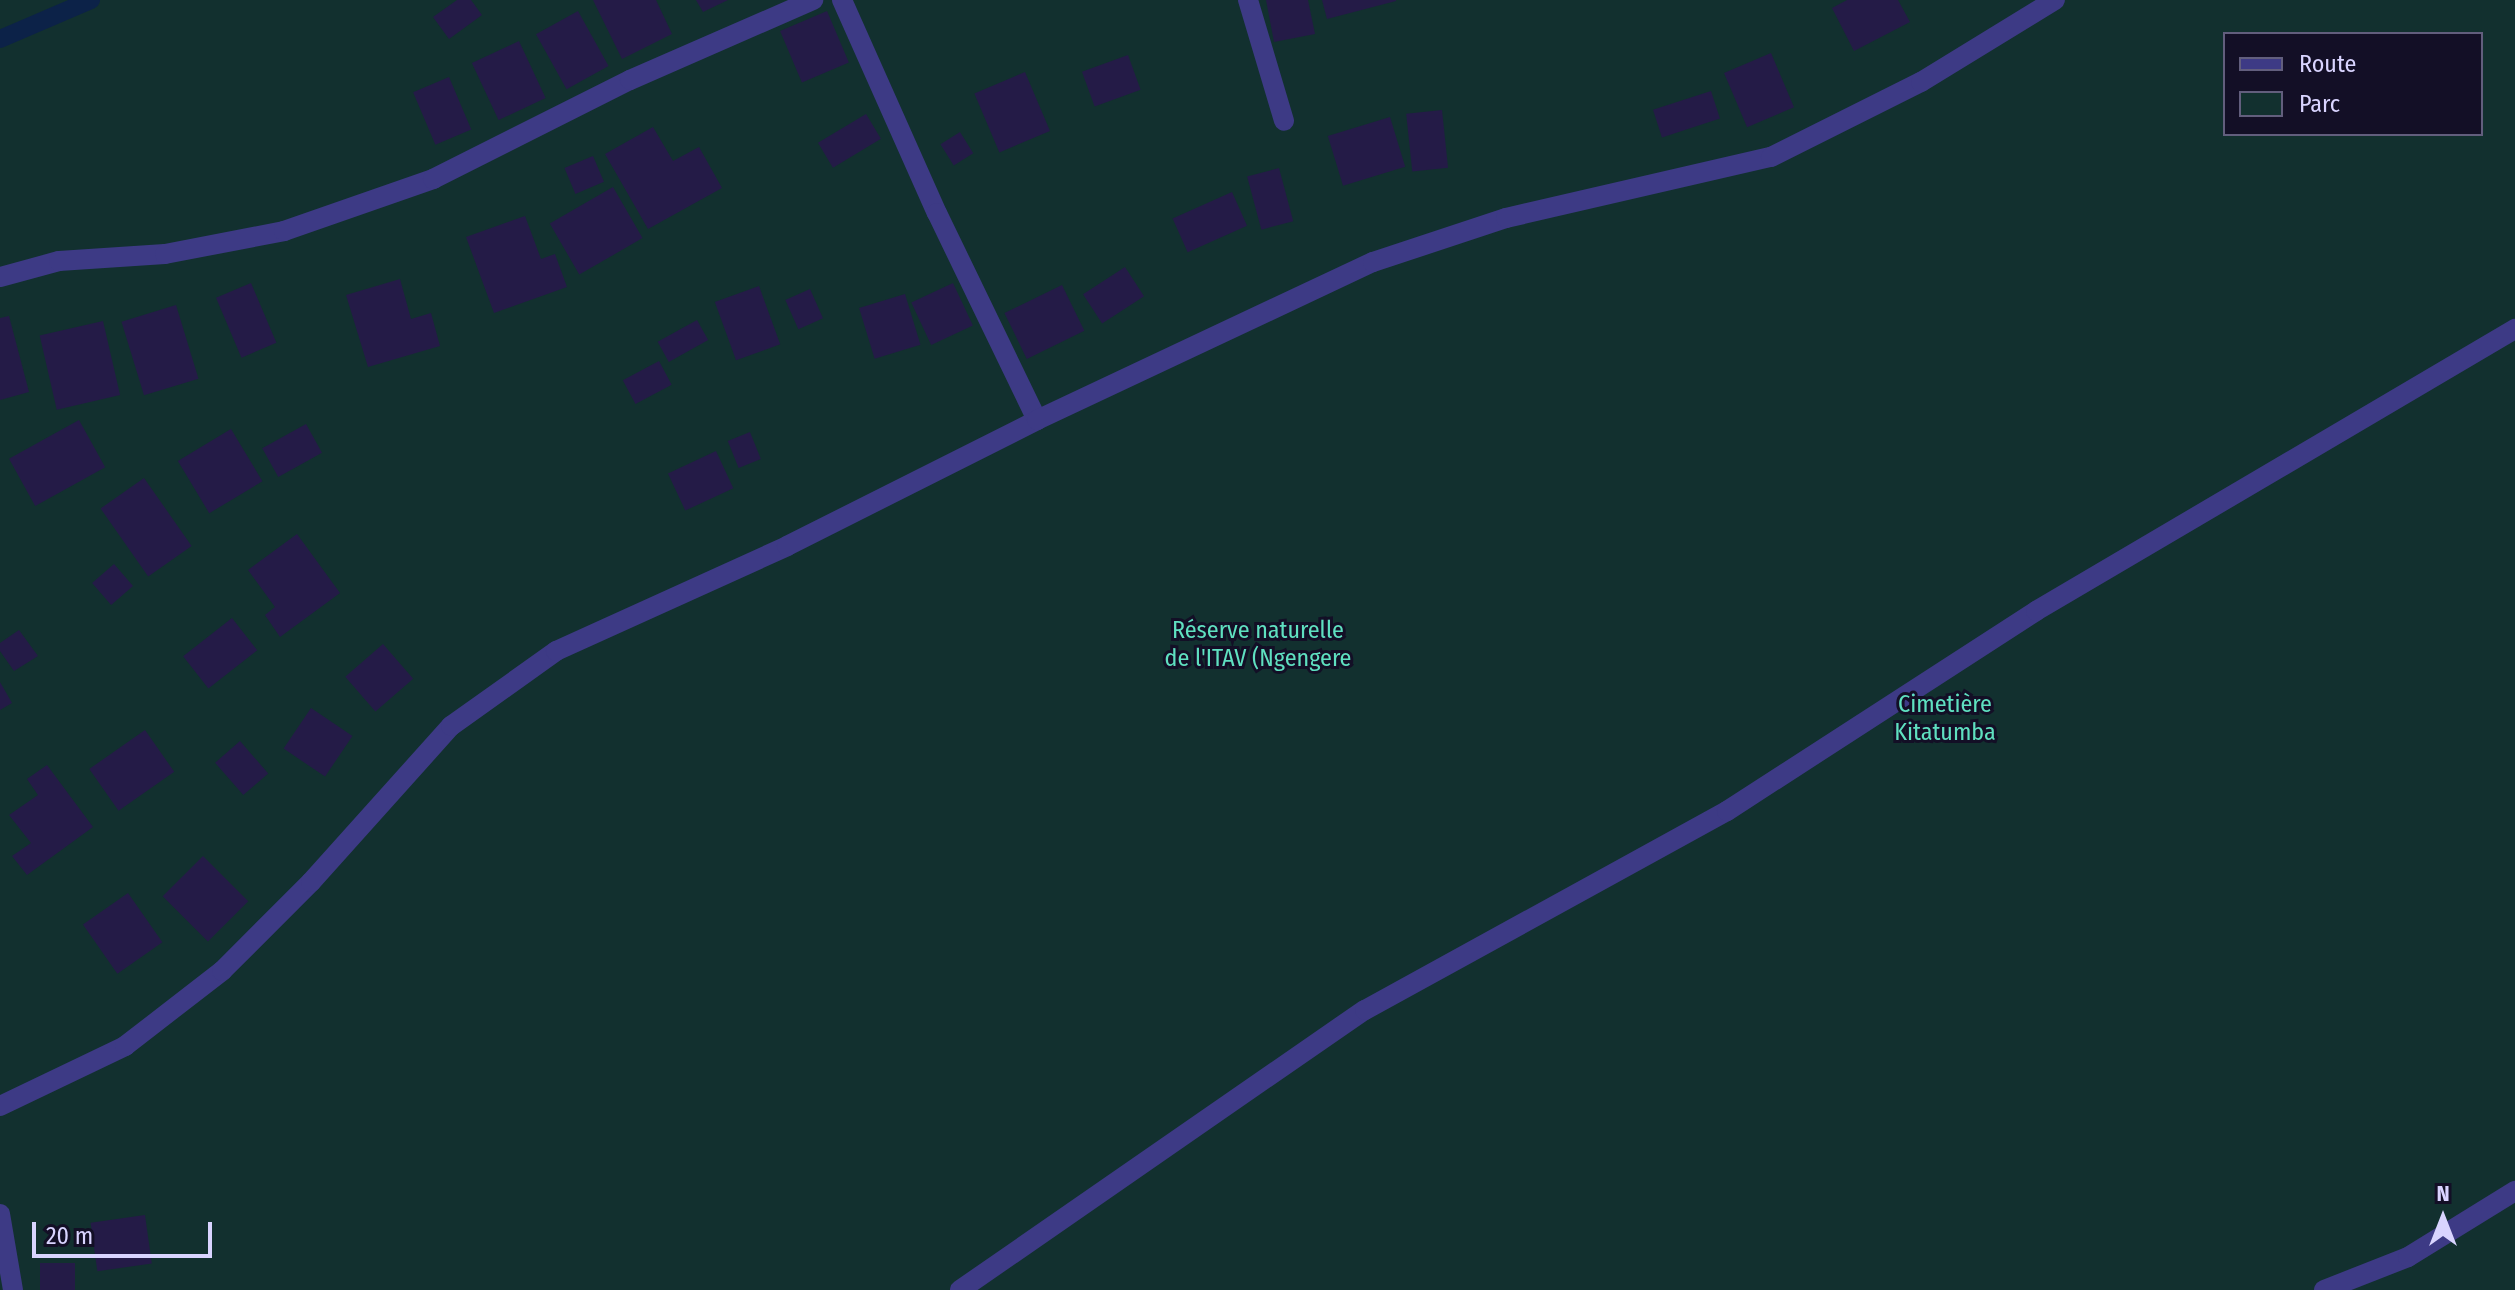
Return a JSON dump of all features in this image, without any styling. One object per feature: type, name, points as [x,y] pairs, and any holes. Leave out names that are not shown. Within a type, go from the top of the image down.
[{"type":"street","points":[[0,277],[59,261],[165,254],[284,231],[433,179],[630,80],[813,0]]},
{"type":"street","points":[[842,0],[937,213],[1037,420]]},
{"type":"street","points":[[1248,0],[1284,121]]},
{"type":"street","points":[[0,1106],[125,1046],[222,971],[311,882],[451,726],[556,651],[787,546],[1037,420],[1373,262],[1506,218],[1771,157],[1921,82],[2055,0]]},
{"type":"street","points":[[960,1290],[1365,1010],[1727,811],[2036,611],[2515,329]]},
{"type":"street","points":[[2324,1290],[2408,1257],[2515,1191]]},
{"type":"street","points":[[0,1214],[13,1290]]},
{"type":"green space","name":"Réserve naturelle de l'ITAV (Ngengere","points":[[0,0],[2515,0],[2515,1290],[0,1290]]},
{"type":"building","points":[[457,0],[471,0],[482,15],[449,39],[433,17]]},
{"type":"building","points":[[593,0],[656,0],[672,34],[622,59]]},
{"type":"building","points":[[696,0],[728,0],[703,12]]},
{"type":"building","points":[[1266,0],[1308,0],[1315,34],[1274,42]]},
{"type":"building","points":[[1322,0],[1396,0],[1396,1],[1327,19]]},
{"type":"building","points":[[1847,0],[1898,0],[1910,22],[1854,51],[1832,8]]},
{"type":"building","points":[[578,11],[609,66],[567,89],[536,34]]},
{"type":"building","points":[[827,11],[849,63],[802,82],[780,31]]},
{"type":"building","points":[[519,41],[546,98],[498,120],[472,63]]},
{"type":"building","points":[[1771,53],[1794,107],[1747,127],[1724,73]]},
{"type":"building","points":[[1128,55],[1141,90],[1095,107],[1082,72]]},
{"type":"building","points":[[1025,72],[1050,131],[999,152],[974,93]]},
{"type":"building","points":[[449,77],[471,129],[435,145],[413,92]]},
{"type":"building","points":[[1711,91],[1720,119],[1662,137],[1653,110]]},
{"type":"building","points":[[1442,110],[1448,168],[1412,171],[1406,114]]},
{"type":"building","points":[[866,114],[881,139],[833,168],[818,143]]},
{"type":"building","points":[[1390,117],[1405,167],[1343,186],[1328,136]]},
{"type":"building","points":[[653,127],[673,161],[699,147],[722,188],[648,229],[605,154]]},
{"type":"building","points":[[960,132],[973,153],[954,165],[940,144]]},
{"type":"building","points":[[593,156],[604,182],[575,194],[564,168]]},
{"type":"building","points":[[1279,168],[1293,221],[1261,230],[1247,177]]},
{"type":"building","points":[[613,187],[642,238],[579,275],[550,224]]},
{"type":"building","points":[[1232,192],[1247,226],[1188,252],[1173,218]]},
{"type":"building","points":[[525,216],[541,259],[555,254],[567,287],[494,313],[466,237]]},
{"type":"building","points":[[1125,267],[1144,296],[1102,324],[1083,294]]},
{"type":"building","points":[[400,279],[411,319],[431,313],[440,346],[368,367],[346,295]]},
{"type":"building","points":[[251,283],[276,343],[241,358],[216,298]]},
{"type":"building","points":[[953,283],[973,326],[931,345],[911,302]]},
{"type":"building","points":[[1062,285],[1084,331],[1027,359],[1004,313]]},
{"type":"building","points":[[759,286],[780,344],[736,360],[715,302]]},
{"type":"building","points":[[810,289],[823,318],[798,329],[785,300]]},
{"type":"building","points":[[905,294],[920,345],[875,359],[859,308]]},
{"type":"building","points":[[176,305],[199,379],[144,395],[121,322]]},
{"type":"building","points":[[9,316],[29,392],[0,400],[0,318]]},
{"type":"building","points":[[697,320],[708,340],[669,362],[658,342]]},
{"type":"building","points":[[103,321],[120,395],[57,410],[40,336]]},
{"type":"building","points":[[659,361],[672,385],[635,404],[623,380]]},
{"type":"building","points":[[79,420],[105,467],[35,506],[9,459]]},
{"type":"building","points":[[306,424],[322,453],[278,477],[262,448]]},
{"type":"building","points":[[231,429],[262,481],[209,513],[178,461]]},
{"type":"building","points":[[750,432],[761,459],[739,468],[728,441]]},
{"type":"building","points":[[716,451],[733,488],[685,511],[668,473]]},
{"type":"building","points":[[144,478],[192,546],[148,576],[101,508]]},
{"type":"building","points":[[297,534],[340,593],[280,637],[265,615],[275,607],[248,570]]},
{"type":"building","points":[[114,564],[133,586],[111,605],[92,583]]},
{"type":"building","points":[[232,618],[257,650],[208,688],[183,656]]},
{"type":"building","points":[[19,630],[38,656],[14,671],[0,651],[0,643]]},
{"type":"building","points":[[383,644],[413,679],[375,712],[345,677]]},
{"type":"building","points":[[0,682],[12,703],[0,710]]},
{"type":"building","points":[[311,708],[352,736],[325,777],[284,749]]},
{"type":"building","points":[[145,730],[174,772],[119,811],[89,769]]},
{"type":"building","points":[[240,741],[268,773],[243,795],[215,763]]},
{"type":"building","points":[[47,765],[93,827],[27,875],[12,856],[31,843],[9,815],[38,795],[27,779]]},
{"type":"building","points":[[203,856],[248,901],[208,942],[163,896]]},
{"type":"building","points":[[128,893],[162,942],[117,974],[83,925]]},
{"type":"building","points":[[145,1215],[152,1264],[97,1271],[91,1223]]},
{"type":"building","points":[[40,1263],[75,1263],[75,1290],[40,1290]]},
{"type":"waterway","points":[[0,39],[91,0]]},
{"type":"park label","name":"Cimetière Kitatumba","points":[[1945,719]]}]
